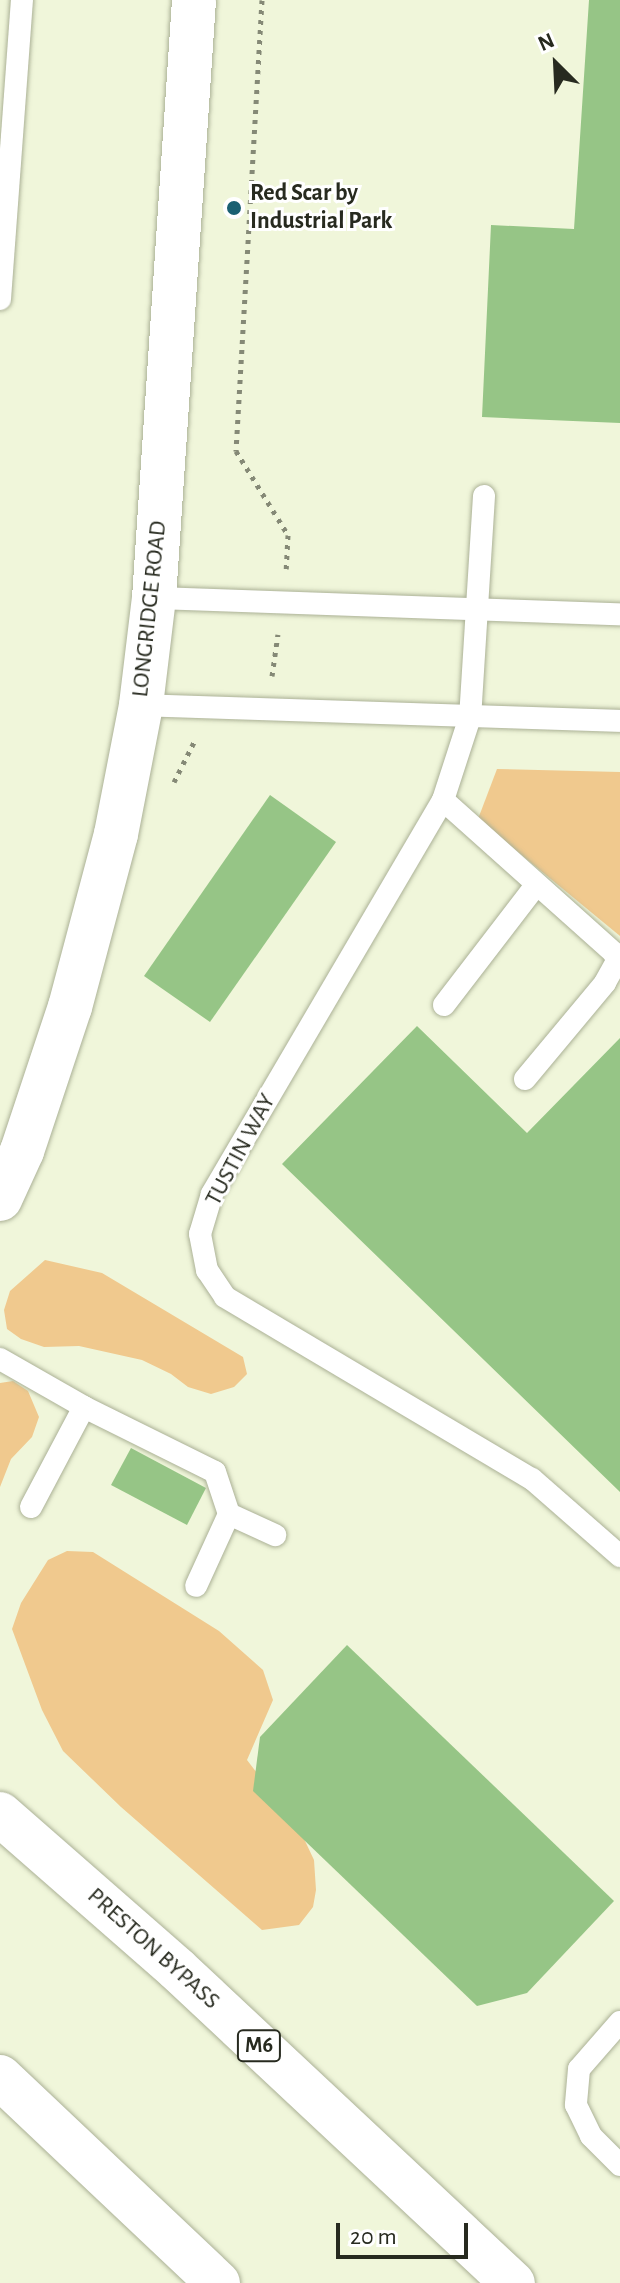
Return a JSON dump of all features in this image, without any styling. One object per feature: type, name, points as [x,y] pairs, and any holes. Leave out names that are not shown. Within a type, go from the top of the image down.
[{"type":"main road","name":"LONGRIDGE ROAD","points":[[0,1199],[22,1151],[70,1007],[116,834],[141,705],[154,598],[194,0]]},
{"type":"main road","name":"PRESTON BYPASS","points":[[0,1814],[177,1969],[513,2283]]},
{"type":"main road","points":[[0,2077],[218,2283]]},
{"type":"lane","points":[[0,299],[22,0]]},
{"type":"lane","name":"TUSTIN WAY","points":[[484,496],[470,717],[443,800],[212,1194],[200,1234],[207,1270],[225,1297],[532,1479],[620,1556]]},
{"type":"lane","points":[[154,598],[620,614]]},
{"type":"lane","points":[[141,705],[620,721]]},
{"type":"lane","points":[[443,800],[614,953],[617,961],[605,983],[525,1079]]},
{"type":"lane","points":[[444,1005],[536,885]]},
{"type":"lane","points":[[0,1359],[84,1407],[215,1472],[229,1514],[196,1586]]},
{"type":"lane","points":[[31,1507],[84,1407]]},
{"type":"lane","points":[[229,1514],[275,1535]]},
{"type":"lane","points":[[620,2022],[579,2069],[576,2105],[591,2136],[620,2165]]},
{"type":"path","points":[[262,0],[236,451],[288,535],[283,602],[267,710]]},
{"type":"path","points":[[172,788],[190,743],[201,739]]},
{"type":"shaded area","points":[[497,769],[620,772],[620,936],[478,819]]},
{"type":"shaded area","points":[[45,1260],[102,1273],[243,1357],[247,1374],[234,1387],[211,1394],[188,1387],[171,1374],[142,1360],[79,1346],[44,1347],[21,1339],[7,1329],[4,1310],[10,1291]]},
{"type":"shaded area","points":[[13,1381],[28,1391],[39,1417],[32,1437],[11,1459],[0,1487],[0,1383]]},
{"type":"shaded area","points":[[67,1551],[93,1552],[219,1631],[263,1670],[273,1700],[247,1760],[298,1826],[314,1860],[316,1890],[313,1907],[299,1925],[262,1930],[121,1807],[63,1751],[42,1710],[12,1629],[21,1603],[48,1560]]},
{"type":"building","points":[[589,0],[620,0],[620,423],[482,417],[491,225],[574,229]]},
{"type":"building","points":[[270,795],[336,842],[210,1022],[144,976]]},
{"type":"building","points":[[417,1026],[527,1133],[620,1038],[620,1492],[282,1164]]},
{"type":"building","points":[[131,1448],[206,1488],[187,1525],[111,1485]]},
{"type":"building","points":[[347,1645],[614,1901],[527,1993],[477,2006],[253,1791],[260,1737]]},
{"type":"place","name":"Red Scar by Industrial Park","points":[[234,208]]}]
